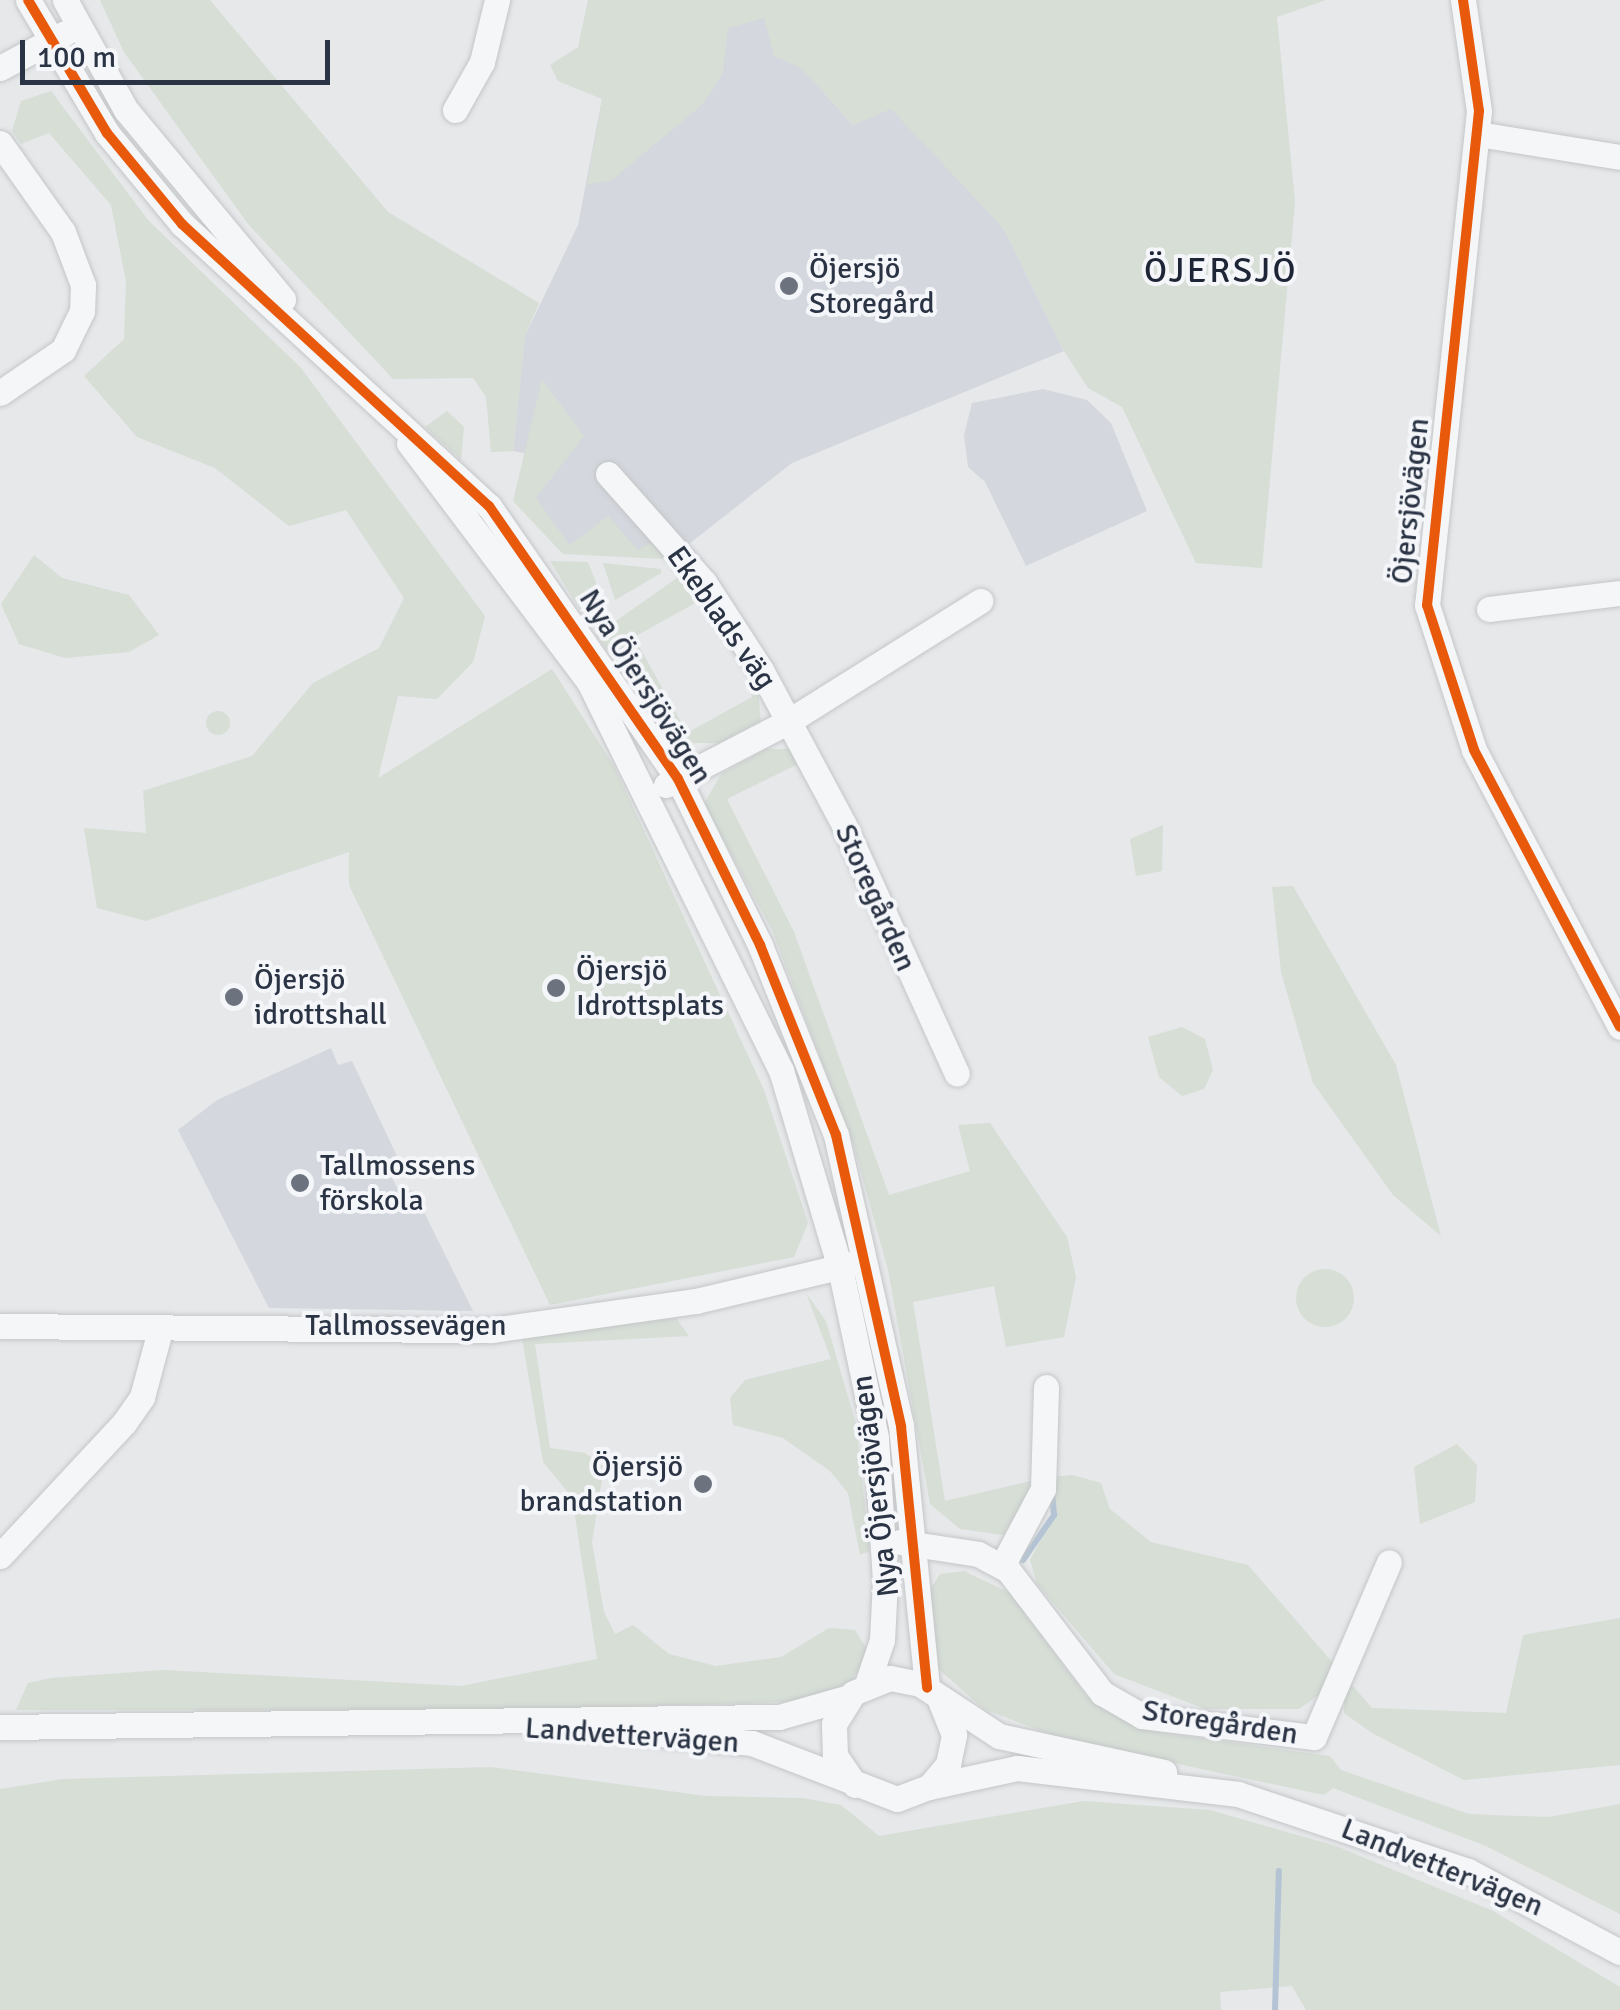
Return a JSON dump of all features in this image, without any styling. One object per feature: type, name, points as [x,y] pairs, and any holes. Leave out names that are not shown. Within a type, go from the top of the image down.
[{"type":"street","name":"Nya Öjersjövägen","points":[[28,0],[50,40],[156,195],[398,427],[455,472],[522,547],[678,779],[803,1049],[836,1135],[901,1426],[934,1694]]},
{"type":"street","name":"Nya Öjersjövägen","points":[[65,0],[126,110],[346,375]]},
{"type":"street","points":[[455,110],[482,62],[497,0]]},
{"type":"street","name":"Öjersjövägen","points":[[1463,0],[1480,78],[1478,134],[1426,581],[1431,630],[1474,750],[1620,1027]]},
{"type":"street","points":[[0,68],[78,27]]},
{"type":"street","points":[[1478,134],[1620,157]]},
{"type":"street","points":[[0,144],[63,232],[83,285],[74,336],[0,393]]},
{"type":"street","name":"Nya Öjersjövägen","points":[[398,427],[589,682],[651,794],[759,1014],[840,1268],[876,1438],[885,1543],[882,1640],[858,1690]]},
{"type":"street","name":"Ekeblads väg","points":[[608,474],[704,582],[790,721]]},
{"type":"street","points":[[1489,609],[1620,593]]},
{"type":"street","points":[[651,794],[790,721],[980,600]]},
{"type":"street","name":"Storegården","points":[[790,721],[956,1074]]},
{"type":"street","name":"Tallmossevägen","points":[[0,1326],[159,1334],[346,1324],[491,1330],[696,1301],[866,1261]]},
{"type":"street","points":[[0,1556],[124,1423],[142,1397],[159,1334]]},
{"type":"street","points":[[885,1543],[913,1542],[1002,1566],[1042,1489],[1046,1387]]},
{"type":"street","name":"Storegården","points":[[1002,1566],[1119,1704],[1180,1723],[1314,1737],[1389,1562]]},
{"type":"street","name":"Landvettervägen","points":[[0,1727],[779,1717],[898,1678],[934,1694],[999,1736],[1200,1786],[1468,1871],[1620,1952]]},
{"type":"street","points":[[858,1690],[833,1744],[859,1788]]},
{"type":"street","points":[[930,1787],[954,1742],[934,1694]]},
{"type":"street","name":"Landvettervägen","points":[[396,1724],[722,1737],[890,1799],[1016,1768],[1200,1786]]},
{"type":"shaded area","points":[[100,0],[210,0],[388,212],[539,303],[525,336],[513,451],[491,452],[486,397],[473,378],[393,379],[248,224],[124,52]]},
{"type":"shaded area","points":[[588,0],[1326,0],[1277,17],[1295,202],[1262,568],[1196,563],[1122,407],[1088,388],[1064,351],[1004,229],[891,109],[853,125],[801,68],[774,56],[764,18],[728,28],[723,73],[703,104],[612,180],[587,185],[602,99],[558,81],[550,65],[578,47]]},
{"type":"shaded area","name":"Öjersjö Storegård","points":[[754,14],[765,18],[775,56],[801,67],[853,125],[891,108],[946,163],[1004,229],[1064,351],[792,463],[689,544],[656,554],[557,547],[529,515],[529,454],[513,451],[525,336],[578,225],[602,99],[632,73]]},
{"type":"shaded area","points":[[51,91],[148,220],[301,368],[485,616],[473,662],[437,699],[398,696],[378,778],[552,669],[614,766],[764,1090],[808,1223],[794,1257],[550,1305],[349,885],[349,852],[146,921],[97,908],[84,828],[146,833],[143,791],[252,756],[313,683],[379,648],[404,598],[346,510],[289,526],[215,468],[137,437],[84,376],[124,339],[126,281],[111,205],[49,133],[21,144],[12,131],[21,101]]},
{"type":"shaded area","points":[[542,379],[584,436],[536,498],[570,545],[608,516],[638,550],[653,542],[665,559],[563,554],[513,501]]},
{"type":"shaded area","points":[[1043,389],[1087,400],[1111,423],[1147,511],[1026,566],[985,482],[968,467],[964,435],[972,403]]},
{"type":"shaded area","points":[[447,411],[464,427],[461,460],[425,427]]},
{"type":"shaded area","points":[[34,555],[62,578],[129,595],[159,635],[129,652],[65,658],[19,644],[1,604]]},
{"type":"shaded area","points":[[550,561],[588,562],[604,603],[585,618]]},
{"type":"shaded area","points":[[603,563],[661,569],[661,573],[615,600]]},
{"type":"shaded area","points":[[677,578],[699,601],[634,637],[687,733],[752,697],[748,682],[757,682],[761,721],[719,743],[678,743],[596,635]]},
{"type":"shaded area","points":[[218,711],[230,723],[218,735],[206,723]]},
{"type":"shaded area","points":[[766,749],[795,749],[800,763],[727,799],[794,932],[889,1195],[970,1171],[958,1125],[990,1123],[1067,1237],[1076,1277],[1064,1337],[1006,1347],[994,1286],[913,1302],[945,1501],[1039,1479],[1003,1535],[960,1529],[930,1504],[888,1270],[854,1147],[772,930],[704,804],[721,774]]},
{"type":"shaded area","points":[[1163,825],[1162,871],[1136,876],[1130,839]]},
{"type":"shaded area","points":[[1293,886],[1396,1065],[1441,1236],[1393,1195],[1313,1083],[1281,972],[1272,887]]},
{"type":"shaded area","points":[[1182,1027],[1205,1039],[1213,1070],[1204,1089],[1182,1096],[1159,1077],[1148,1037]]},
{"type":"shaded area","name":"Tallmossens förskola","points":[[331,1048],[338,1065],[352,1061],[404,1171],[392,1177],[400,1194],[413,1190],[473,1311],[269,1308],[178,1130],[217,1100]]},
{"type":"shaded area","points":[[1325,1269],[1345,1278],[1354,1298],[1345,1318],[1325,1327],[1305,1318],[1296,1298],[1305,1278]]},
{"type":"shaded area","points":[[806,1293],[826,1321],[856,1424],[870,1551],[860,1555],[848,1493],[830,1471],[783,1438],[733,1425],[730,1398],[745,1380],[831,1359]]},
{"type":"shaded area","points":[[676,1318],[689,1336],[535,1344],[550,1448],[585,1453],[604,1467],[592,1542],[604,1612],[615,1634],[633,1625],[669,1654],[716,1666],[781,1657],[829,1628],[855,1630],[869,1653],[848,1686],[813,1701],[523,1710],[16,1710],[28,1683],[51,1678],[164,1670],[461,1686],[597,1659],[572,1497],[543,1462],[522,1338]]},
{"type":"shaded area","points":[[1457,1444],[1477,1465],[1475,1502],[1420,1524],[1414,1467]]},
{"type":"shaded area","points":[[1072,1475],[1101,1483],[1110,1509],[1151,1542],[1248,1565],[1372,1708],[1506,1713],[1523,1635],[1620,1618],[1620,1765],[1464,1780],[1372,1733],[1344,1713],[1344,1699],[1323,1692],[1299,1709],[1205,1709],[1114,1674],[1037,1584],[1030,1560],[1054,1515],[1053,1477]]},
{"type":"shaded area","points":[[964,1571],[1010,1593],[1087,1697],[1155,1732],[1330,1756],[1341,1770],[1469,1814],[1549,1817],[1620,1804],[1620,1914],[1486,1846],[1333,1788],[1324,1795],[1054,1736],[984,1709],[935,1666],[927,1594],[940,1574]]},
{"type":"shaded area","points":[[491,1767],[706,1796],[802,1798],[841,1805],[879,1836],[1084,1801],[1210,1810],[1336,1846],[1493,1911],[1620,1987],[1620,2010],[1306,2010],[1292,1986],[1220,1992],[1221,2010],[0,2010],[0,1789],[63,1779]]},
{"type":"waterway","points":[[1023,1560],[1054,1515],[1052,1491]]},
{"type":"waterway","points":[[1275,2010],[1279,1871]]},
{"type":"cycle path","points":[[28,0],[107,133],[182,224],[489,506],[678,779],[760,945],[836,1135],[901,1426],[927,1688]]},
{"type":"cycle path","points":[[1463,0],[1479,111],[1427,605],[1474,750],[1620,1027]]},
{"type":"place","name":"Öjersjö Storegård","points":[[789,286]]},
{"type":"place","name":"Öjersjö Idrottsplats","points":[[556,988]]},
{"type":"place","name":"Öjersjö idrottshall","points":[[234,997]]},
{"type":"place","name":"Tallmossens förskola","points":[[300,1183]]},
{"type":"place","name":"Öjersjö brandstation","points":[[703,1484]]},
{"type":"district","name":"ÖJERSJÖ","points":[[1221,271]]}]
